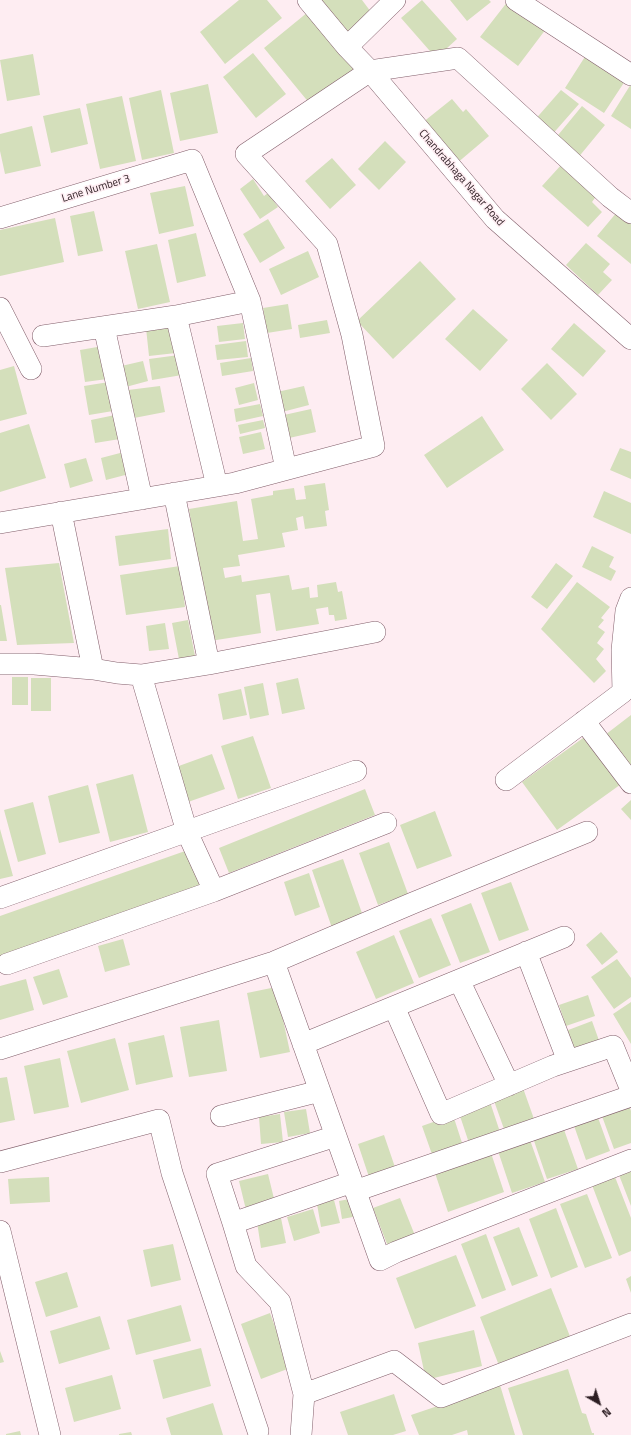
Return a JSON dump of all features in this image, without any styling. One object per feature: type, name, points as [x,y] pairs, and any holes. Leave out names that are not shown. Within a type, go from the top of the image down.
[{"type":"street","name":"Chandrabhaga Nagar Road","points":[[308,0],[495,219],[631,339]]},
{"type":"street","points":[[347,46],[396,0]]},
{"type":"street","points":[[516,0],[631,76]]},
{"type":"street","points":[[0,523],[235,483],[374,446],[352,335],[327,244],[246,154],[370,71],[458,58],[610,197],[631,213]]},
{"type":"street","name":"Lane Number 3","points":[[0,218],[192,160],[250,301]]},
{"type":"street","points":[[43,336],[176,316],[250,301],[286,470]]},
{"type":"street","points":[[0,308],[31,368]]},
{"type":"street","points":[[176,316],[217,486]]},
{"type":"street","points":[[104,327],[142,499]]},
{"type":"street","points":[[174,493],[210,664]]},
{"type":"street","points":[[61,512],[94,669]]},
{"type":"street","points":[[506,780],[623,692],[627,653],[626,611],[631,598]]},
{"type":"street","points":[[0,664],[34,664],[94,669],[117,674],[141,675],[210,664],[375,632]]},
{"type":"street","points":[[141,675],[187,832],[214,891]]},
{"type":"street","points":[[584,721],[631,783]]},
{"type":"street","points":[[0,898],[356,771]]},
{"type":"street","points":[[7,964],[214,891],[386,823]]},
{"type":"street","points":[[0,1049],[274,962],[587,832]]},
{"type":"street","points":[[303,1044],[564,937]]},
{"type":"street","points":[[526,952],[568,1061]]},
{"type":"street","points":[[274,962],[380,1260],[396,1252],[631,1160]]},
{"type":"street","points":[[459,980],[509,1085]]},
{"type":"street","points":[[394,1007],[441,1114],[553,1066],[613,1046],[631,1090]]},
{"type":"street","points":[[221,1116],[320,1091]]},
{"type":"street","points":[[233,1223],[354,1187],[631,1096]]},
{"type":"street","points":[[0,1162],[159,1120],[172,1173],[257,1434]]},
{"type":"street","points":[[301,1435],[304,1394],[280,1302],[246,1266],[217,1174],[336,1136]]},
{"type":"street","points":[[0,1231],[50,1435]]},
{"type":"street","points":[[304,1394],[394,1361],[441,1397],[631,1324]]},
{"type":"building","points":[[239,0],[267,0],[282,18],[225,64],[200,32]]},
{"type":"building","points":[[322,0],[362,0],[374,16],[346,39],[318,4]]},
{"type":"building","points":[[422,0],[457,39],[436,58],[401,18]]},
{"type":"building","points":[[450,0],[489,0],[491,2],[467,21]]},
{"type":"building","points":[[508,1],[546,29],[518,66],[480,37]]},
{"type":"building","points":[[308,12],[354,69],[310,104],[264,48]]},
{"type":"building","points":[[588,52],[627,78],[604,113],[565,88]]},
{"type":"building","points":[[253,53],[286,94],[256,118],[223,77]]},
{"type":"building","points":[[33,54],[40,95],[7,101],[0,60]]},
{"type":"building","points":[[208,84],[218,133],[180,141],[170,93]]},
{"type":"building","points":[[631,84],[631,129],[611,116]]},
{"type":"building","points":[[161,90],[174,153],[142,160],[129,98]]},
{"type":"building","points":[[561,90],[579,104],[550,137],[533,122]]},
{"type":"building","points":[[122,96],[136,161],[100,169],[86,104]]},
{"type":"building","points":[[452,99],[463,112],[466,109],[489,136],[456,164],[422,123]]},
{"type":"building","points":[[582,106],[605,125],[577,159],[554,140]]},
{"type":"building","points":[[80,108],[88,144],[51,153],[43,116]]},
{"type":"building","points":[[32,126],[41,166],[5,174],[0,151],[0,134]]},
{"type":"building","points":[[385,141],[406,162],[379,190],[358,169]]},
{"type":"building","points":[[332,158],[356,185],[330,209],[305,181]]},
{"type":"building","points":[[562,164],[597,195],[592,202],[602,212],[588,227],[542,186]]},
{"type":"building","points":[[253,179],[264,196],[268,193],[278,207],[260,219],[240,189]]},
{"type":"building","points":[[185,186],[194,226],[159,234],[150,193]]},
{"type":"building","points":[[94,211],[103,251],[78,256],[70,216]]},
{"type":"building","points":[[617,212],[631,224],[631,264],[597,236]]},
{"type":"building","points":[[55,218],[64,262],[0,276],[0,230]]},
{"type":"building","points":[[268,219],[285,248],[260,263],[243,234]]},
{"type":"building","points":[[196,233],[206,276],[177,283],[168,240]]},
{"type":"building","points":[[586,243],[610,264],[603,272],[612,280],[598,295],[566,265]]},
{"type":"building","points":[[157,244],[170,302],[138,309],[125,251]]},
{"type":"building","points":[[308,251],[319,277],[281,295],[269,269]]},
{"type":"building","points":[[420,261],[456,299],[393,359],[357,321]]},
{"type":"building","points":[[288,304],[292,329],[267,333],[263,308]]},
{"type":"building","points":[[473,309],[508,340],[480,371],[445,339]]},
{"type":"building","points":[[327,320],[330,333],[300,338],[298,325]]},
{"type":"building","points":[[243,323],[245,339],[219,342],[217,326]]},
{"type":"building","points":[[574,323],[606,351],[583,377],[551,349]]},
{"type":"building","points":[[173,325],[176,353],[149,356],[146,328]]},
{"type":"building","points":[[246,341],[248,357],[217,360],[215,345]]},
{"type":"building","points":[[103,346],[107,379],[85,382],[80,350]]},
{"type":"building","points":[[179,355],[182,375],[152,380],[149,359]]},
{"type":"building","points":[[251,358],[253,371],[222,376],[220,363]]},
{"type":"building","points":[[143,361],[148,381],[122,388],[117,367]]},
{"type":"building","points":[[547,363],[577,394],[551,420],[521,389]]},
{"type":"building","points":[[14,366],[27,414],[0,421],[0,370]]},
{"type":"building","points":[[109,382],[113,411],[89,415],[84,386]]},
{"type":"building","points":[[254,383],[258,400],[239,405],[235,388]]},
{"type":"building","points":[[160,386],[165,412],[134,418],[128,390]]},
{"type":"building","points":[[304,386],[309,405],[282,412],[277,392]]},
{"type":"building","points":[[260,404],[263,416],[236,422],[234,409]]},
{"type":"building","points":[[311,409],[316,432],[289,438],[284,415]]},
{"type":"building","points":[[115,415],[120,439],[95,443],[91,420]]},
{"type":"building","points":[[482,416],[504,450],[447,488],[424,455]]},
{"type":"building","points":[[263,420],[265,428],[240,434],[238,425]]},
{"type":"building","points":[[29,424],[46,478],[0,492],[0,433]]},
{"type":"building","points":[[261,432],[265,449],[243,454],[239,437]]},
{"type":"building","points":[[620,448],[631,452],[631,479],[610,470]]},
{"type":"building","points":[[124,452],[129,474],[106,480],[101,458]]},
{"type":"building","points":[[86,458],[93,481],[70,488],[64,464]]},
{"type":"building","points":[[325,483],[329,510],[325,511],[327,526],[305,529],[303,516],[296,518],[298,530],[282,533],[285,547],[238,555],[240,566],[223,568],[225,578],[241,575],[242,582],[289,575],[292,590],[309,587],[310,598],[318,597],[317,585],[336,582],[338,592],[342,591],[347,619],[335,621],[334,615],[329,615],[328,607],[316,609],[319,624],[276,631],[270,593],[256,595],[261,633],[210,641],[189,509],[237,501],[243,541],[258,539],[251,499],[273,495],[273,491],[294,488],[296,500],[306,499],[304,486]]},
{"type":"building","points":[[604,491],[631,503],[631,534],[593,517]]},
{"type":"building","points":[[168,529],[171,559],[119,566],[115,536]]},
{"type":"building","points":[[592,546],[614,557],[609,567],[616,571],[611,581],[582,567]]},
{"type":"building","points":[[59,563],[74,643],[17,645],[5,568]]},
{"type":"building","points":[[556,563],[573,576],[547,609],[531,597]]},
{"type":"building","points":[[180,566],[185,607],[126,615],[120,575]]},
{"type":"building","points":[[577,582],[610,607],[601,618],[604,620],[598,627],[605,632],[597,643],[604,649],[596,659],[606,671],[594,683],[541,629]]},
{"type":"building","points":[[1,605],[7,641],[0,641]]},
{"type":"building","points":[[188,620],[195,656],[179,659],[172,623]]},
{"type":"building","points":[[165,623],[169,649],[149,651],[146,626]]},
{"type":"building","points":[[12,677],[28,677],[28,705],[12,705]]},
{"type":"building","points":[[31,678],[51,678],[51,711],[31,711]]},
{"type":"building","points":[[298,678],[305,709],[282,714],[276,683]]},
{"type":"building","points":[[263,683],[269,715],[250,719],[244,687]]},
{"type":"building","points":[[241,689],[247,715],[223,720],[218,694]]},
{"type":"building","points":[[631,715],[631,777],[601,738]]},
{"type":"building","points":[[590,733],[624,782],[557,830],[522,782]]},
{"type":"building","points":[[253,736],[271,788],[238,799],[221,746]]},
{"type":"building","points":[[212,754],[225,789],[188,802],[176,767]]},
{"type":"building","points":[[133,774],[148,832],[110,842],[96,784]]},
{"type":"building","points":[[88,785],[100,833],[59,843],[48,796]]},
{"type":"building","points":[[365,789],[375,815],[229,873],[219,848]]},
{"type":"building","points":[[631,800],[631,820],[621,809]]},
{"type":"building","points":[[33,802],[46,854],[18,862],[4,810]]},
{"type":"building","points":[[435,811],[452,856],[417,869],[400,825]]},
{"type":"building","points":[[0,829],[13,876],[0,879]]},
{"type":"building","points":[[389,842],[408,894],[378,905],[359,853]]},
{"type":"building","points":[[188,850],[201,888],[0,959],[0,916]]},
{"type":"building","points":[[343,859],[363,916],[332,928],[312,870]]},
{"type":"building","points":[[309,873],[320,907],[295,916],[284,882]]},
{"type":"building","points":[[511,882],[529,930],[499,941],[481,893]]},
{"type":"building","points":[[471,903],[490,952],[460,963],[441,915]]},
{"type":"building","points":[[431,918],[451,965],[419,978],[399,931]]},
{"type":"building","points":[[601,932],[618,952],[602,965],[586,945]]},
{"type":"building","points":[[394,935],[414,983],[376,999],[356,952]]},
{"type":"building","points":[[123,939],[130,965],[105,972],[98,946]]},
{"type":"building","points":[[617,959],[631,978],[631,997],[614,1009],[591,977]]},
{"type":"building","points":[[59,969],[68,997],[43,1005],[33,977]]},
{"type":"building","points":[[26,979],[34,1010],[0,1020],[0,986]]},
{"type":"building","points":[[276,987],[290,1052],[260,1058],[247,993]]},
{"type":"building","points":[[588,995],[595,1016],[566,1026],[559,1005]]},
{"type":"building","points":[[631,1002],[631,1044],[613,1014]]},
{"type":"building","points":[[219,1020],[227,1071],[189,1077],[180,1027]]},
{"type":"building","points":[[592,1021],[601,1046],[572,1056],[563,1032]]},
{"type":"building","points":[[164,1035],[173,1077],[136,1085],[128,1043]]},
{"type":"building","points":[[115,1038],[129,1090],[81,1103],[67,1051]]},
{"type":"building","points":[[60,1058],[69,1107],[34,1114],[24,1066]]},
{"type":"building","points":[[7,1077],[15,1120],[0,1123],[0,1078]]},
{"type":"building","points":[[523,1088],[534,1119],[504,1129],[493,1098]]},
{"type":"building","points":[[489,1099],[501,1135],[470,1146],[458,1110]]},
{"type":"building","points":[[627,1099],[631,1111],[631,1143],[614,1149],[599,1108]]},
{"type":"building","points":[[306,1109],[310,1133],[288,1137],[284,1112]]},
{"type":"building","points":[[596,1112],[610,1151],[586,1160],[572,1120]]},
{"type":"building","points":[[280,1114],[283,1142],[261,1144],[259,1117]]},
{"type":"building","points":[[453,1115],[464,1149],[434,1160],[422,1126]]},
{"type":"building","points":[[562,1124],[578,1169],[547,1179],[532,1135]]},
{"type":"building","points":[[384,1135],[397,1173],[371,1183],[358,1144]]},
{"type":"building","points":[[530,1140],[545,1182],[512,1193],[498,1151]]},
{"type":"building","points":[[491,1153],[504,1192],[448,1212],[435,1173]]},
{"type":"building","points":[[631,1171],[631,1206],[619,1175]]},
{"type":"building","points":[[268,1174],[276,1207],[247,1214],[239,1181]]},
{"type":"building","points":[[49,1177],[50,1202],[10,1204],[8,1179]]},
{"type":"building","points":[[615,1177],[631,1218],[631,1251],[619,1256],[592,1185]]},
{"type":"building","points":[[587,1194],[612,1258],[585,1268],[560,1204]]},
{"type":"building","points":[[355,1198],[358,1216],[342,1219],[339,1201]]},
{"type":"building","points":[[400,1198],[416,1238],[389,1249],[373,1208]]},
{"type":"building","points":[[334,1200],[340,1223],[321,1227],[317,1204]]},
{"type":"building","points":[[556,1208],[578,1267],[551,1278],[529,1219]]},
{"type":"building","points":[[313,1209],[320,1233],[294,1241],[287,1217]]},
{"type":"building","points":[[281,1218],[286,1243],[261,1248],[257,1222]]},
{"type":"building","points":[[519,1227],[538,1276],[512,1286],[493,1237]]},
{"type":"building","points":[[486,1234],[506,1290],[482,1299],[461,1244]]},
{"type":"building","points":[[173,1244],[181,1280],[151,1287],[143,1250]]},
{"type":"building","points":[[456,1255],[476,1306],[415,1329],[396,1278]]},
{"type":"building","points":[[67,1272],[78,1307],[46,1317],[35,1282]]},
{"type":"building","points":[[631,1276],[631,1293],[626,1279]]},
{"type":"building","points":[[551,1288],[571,1339],[500,1368],[480,1317]]},
{"type":"building","points":[[181,1305],[191,1341],[136,1355],[127,1320]]},
{"type":"building","points":[[270,1313],[290,1368],[261,1379],[241,1324]]},
{"type":"building","points":[[100,1316],[110,1349],[59,1364],[50,1331]]},
{"type":"building","points":[[474,1330],[482,1366],[426,1380],[418,1343]]},
{"type":"building","points":[[201,1348],[211,1386],[163,1399],[153,1360]]},
{"type":"building","points":[[0,1351],[4,1362],[0,1363]]},
{"type":"building","points":[[568,1369],[582,1413],[586,1414],[594,1435],[523,1435],[508,1388]]},
{"type":"building","points":[[112,1375],[121,1409],[74,1422],[65,1388]]},
{"type":"building","points":[[500,1385],[515,1435],[468,1435],[467,1430],[452,1435],[419,1435],[411,1415]]},
{"type":"building","points":[[394,1394],[406,1431],[393,1435],[348,1435],[340,1412]]},
{"type":"building","points":[[213,1403],[223,1435],[171,1435],[166,1418]]},
{"type":"building","points":[[20,1431],[21,1435],[6,1435],[6,1434]]},
{"type":"building","points":[[131,1432],[132,1435],[119,1435],[119,1434]]}]
